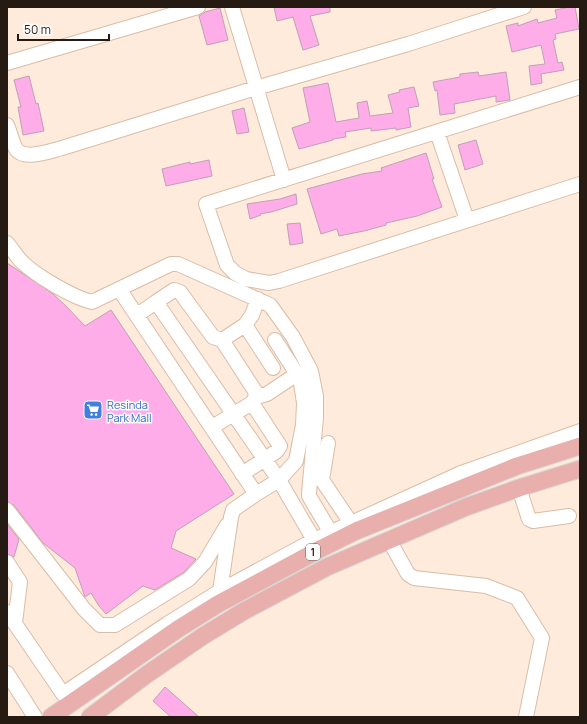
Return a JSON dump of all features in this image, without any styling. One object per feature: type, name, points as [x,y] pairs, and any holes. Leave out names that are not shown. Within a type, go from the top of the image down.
[{"type":"main road","name":"1","points":[[51,717],[178,629],[218,604],[322,548],[356,531],[517,466],[580,446]]},
{"type":"main road","name":"1","points":[[90,717],[146,675],[198,640],[244,611],[327,567],[466,507],[580,468]]},
{"type":"street","points":[[7,63],[198,7]]},
{"type":"street","points":[[232,7],[284,180]]},
{"type":"street","points":[[7,124],[16,149],[24,155],[32,155],[62,148],[256,88],[408,44],[524,7]]},
{"type":"street","points":[[580,87],[206,204],[227,265],[235,273],[246,279],[269,283],[279,282],[580,184]]},
{"type":"street","points":[[437,132],[467,220]]},
{"type":"street","points":[[7,243],[23,262],[49,282],[80,299],[92,302],[171,264],[178,264],[270,305],[293,337],[311,371],[316,396],[316,418],[309,496],[331,532]]},
{"type":"street","points":[[120,289],[256,494]]},
{"type":"street","points":[[137,315],[174,290],[177,290],[213,337],[222,340],[252,386],[254,400],[280,446],[276,451],[242,474]]},
{"type":"street","points":[[222,340],[245,325],[252,315],[258,299]]},
{"type":"street","points":[[156,302],[235,414],[279,480],[314,540]]},
{"type":"street","points":[[245,325],[273,368]]},
{"type":"street","points":[[220,591],[233,510],[279,480],[296,461],[301,438],[304,403],[301,383],[275,340]]},
{"type":"street","points":[[212,427],[235,414],[254,400],[267,394],[296,374]]},
{"type":"street","points":[[7,562],[20,582],[11,618],[63,694],[167,624],[220,591],[314,540],[461,473],[580,431]]},
{"type":"street","points":[[328,444],[322,480],[351,523]]},
{"type":"street","points":[[519,488],[528,519],[533,520],[569,516]]},
{"type":"street","points":[[7,510],[84,609],[100,625],[115,625],[189,579],[206,562],[231,517]]},
{"type":"street","points":[[389,540],[408,574],[414,578],[486,586],[517,598],[542,638],[526,717]]},
{"type":"street","points":[[7,673],[33,716]]},
{"type":"building","points":[[274,7],[330,7],[330,12],[310,16],[319,45],[303,50],[293,17],[277,21]]},
{"type":"building","points":[[575,7],[579,29],[555,34],[556,39],[553,40],[558,63],[562,62],[564,70],[541,74],[542,83],[531,85],[529,66],[545,64],[541,45],[512,52],[506,26],[518,23],[518,26],[537,19],[538,23],[557,18],[555,10]]},
{"type":"building","points":[[220,8],[228,40],[207,45],[199,16],[205,12]]},
{"type":"building","points":[[478,72],[479,76],[506,72],[510,100],[496,102],[496,96],[454,104],[455,113],[440,115],[437,90],[435,91],[433,82],[460,77],[460,74]]},
{"type":"building","points":[[29,76],[36,104],[38,103],[44,131],[23,135],[18,107],[21,107],[14,80]]},
{"type":"building","points":[[328,83],[336,122],[359,118],[357,103],[367,101],[370,116],[393,113],[388,95],[400,92],[399,90],[414,87],[419,106],[408,108],[411,127],[396,130],[396,128],[371,131],[371,128],[345,132],[346,137],[333,139],[299,149],[292,128],[310,122],[303,88]]},
{"type":"building","points":[[244,108],[249,132],[237,134],[232,111]]},
{"type":"building","points":[[476,140],[483,164],[465,170],[458,145]]},
{"type":"building","points":[[426,153],[434,179],[432,179],[442,207],[417,216],[386,223],[386,225],[364,231],[339,236],[337,229],[321,234],[307,189],[362,174],[382,171],[381,168]]},
{"type":"building","points":[[209,160],[212,176],[166,186],[162,169],[190,162],[190,164]]},
{"type":"building","points":[[296,194],[297,204],[260,214],[261,215],[250,219],[247,204],[280,199]]},
{"type":"building","points":[[300,223],[303,243],[290,245],[287,224]]},
{"type":"building","name":"Resinda Park Mall","points":[[7,263],[52,293],[85,326],[111,310],[234,494],[176,531],[171,548],[196,559],[184,572],[155,590],[143,586],[106,614],[91,593],[85,597],[75,568],[43,543],[14,505],[7,502]]},
{"type":"building","points":[[7,524],[19,539],[14,557],[7,554]]},
{"type":"building","points":[[165,687],[199,717],[171,717],[153,701]]},
{"type":"place","name":"Resinda Park Mall","points":[[93,410]]}]
